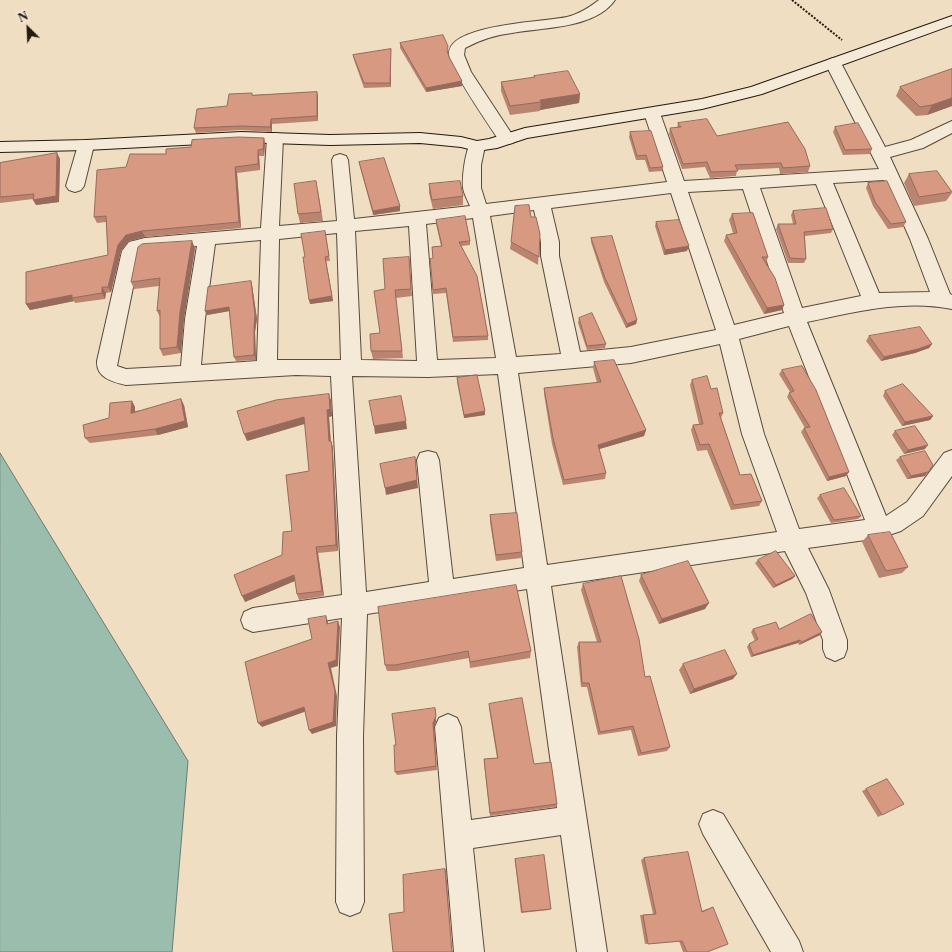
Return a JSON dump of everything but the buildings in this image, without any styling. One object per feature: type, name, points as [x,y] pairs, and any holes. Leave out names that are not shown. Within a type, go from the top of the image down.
[{"type":"street","points":[[507,139],[463,72],[456,55],[458,46],[468,40],[489,33],[519,27],[558,23],[582,17],[608,0]]},
{"type":"street","points":[[0,147],[86,145],[241,137],[330,140],[420,138],[462,142],[477,146],[492,144],[525,133],[702,104],[756,91],[952,20]]},
{"type":"street","points":[[833,63],[889,174],[947,301],[906,299],[873,301],[795,317],[703,341],[631,355],[572,361],[506,366],[428,369],[296,367],[126,377],[112,374],[107,369],[106,364],[131,251],[135,246],[417,219],[677,187],[889,174]]},
{"type":"street","points":[[652,113],[728,335],[753,434],[792,541],[817,590],[835,640],[835,649]]},
{"type":"street","points":[[878,154],[917,144],[952,126]]},
{"type":"street","points":[[267,369],[270,233],[275,138]]},
{"type":"street","points":[[75,186],[86,145]]},
{"type":"street","points":[[477,146],[472,188],[480,211],[499,312],[592,952]]},
{"type":"street","points":[[340,160],[346,225],[346,368],[355,604],[350,736],[350,902]]},
{"type":"street","points":[[822,177],[873,301]]},
{"type":"street","points":[[749,182],[795,317],[880,528]]},
{"type":"street","points":[[541,204],[550,242],[550,256],[572,361]]},
{"type":"street","points":[[417,219],[428,369]]},
{"type":"street","points":[[190,374],[195,319],[207,238]]},
{"type":"street","points":[[253,620],[648,560],[880,528],[893,524],[916,509],[952,459]]},
{"type":"street","points":[[428,460],[442,591]]},
{"type":"street","points":[[448,727],[468,952]]},
{"type":"street","points":[[458,836],[572,820]]},
{"type":"street","points":[[713,824],[788,952]]},
{"type":"path","points":[[792,0],[858,53]]},
{"type":"shaded area","points":[[0,453],[188,761],[172,952],[0,952]]}]
